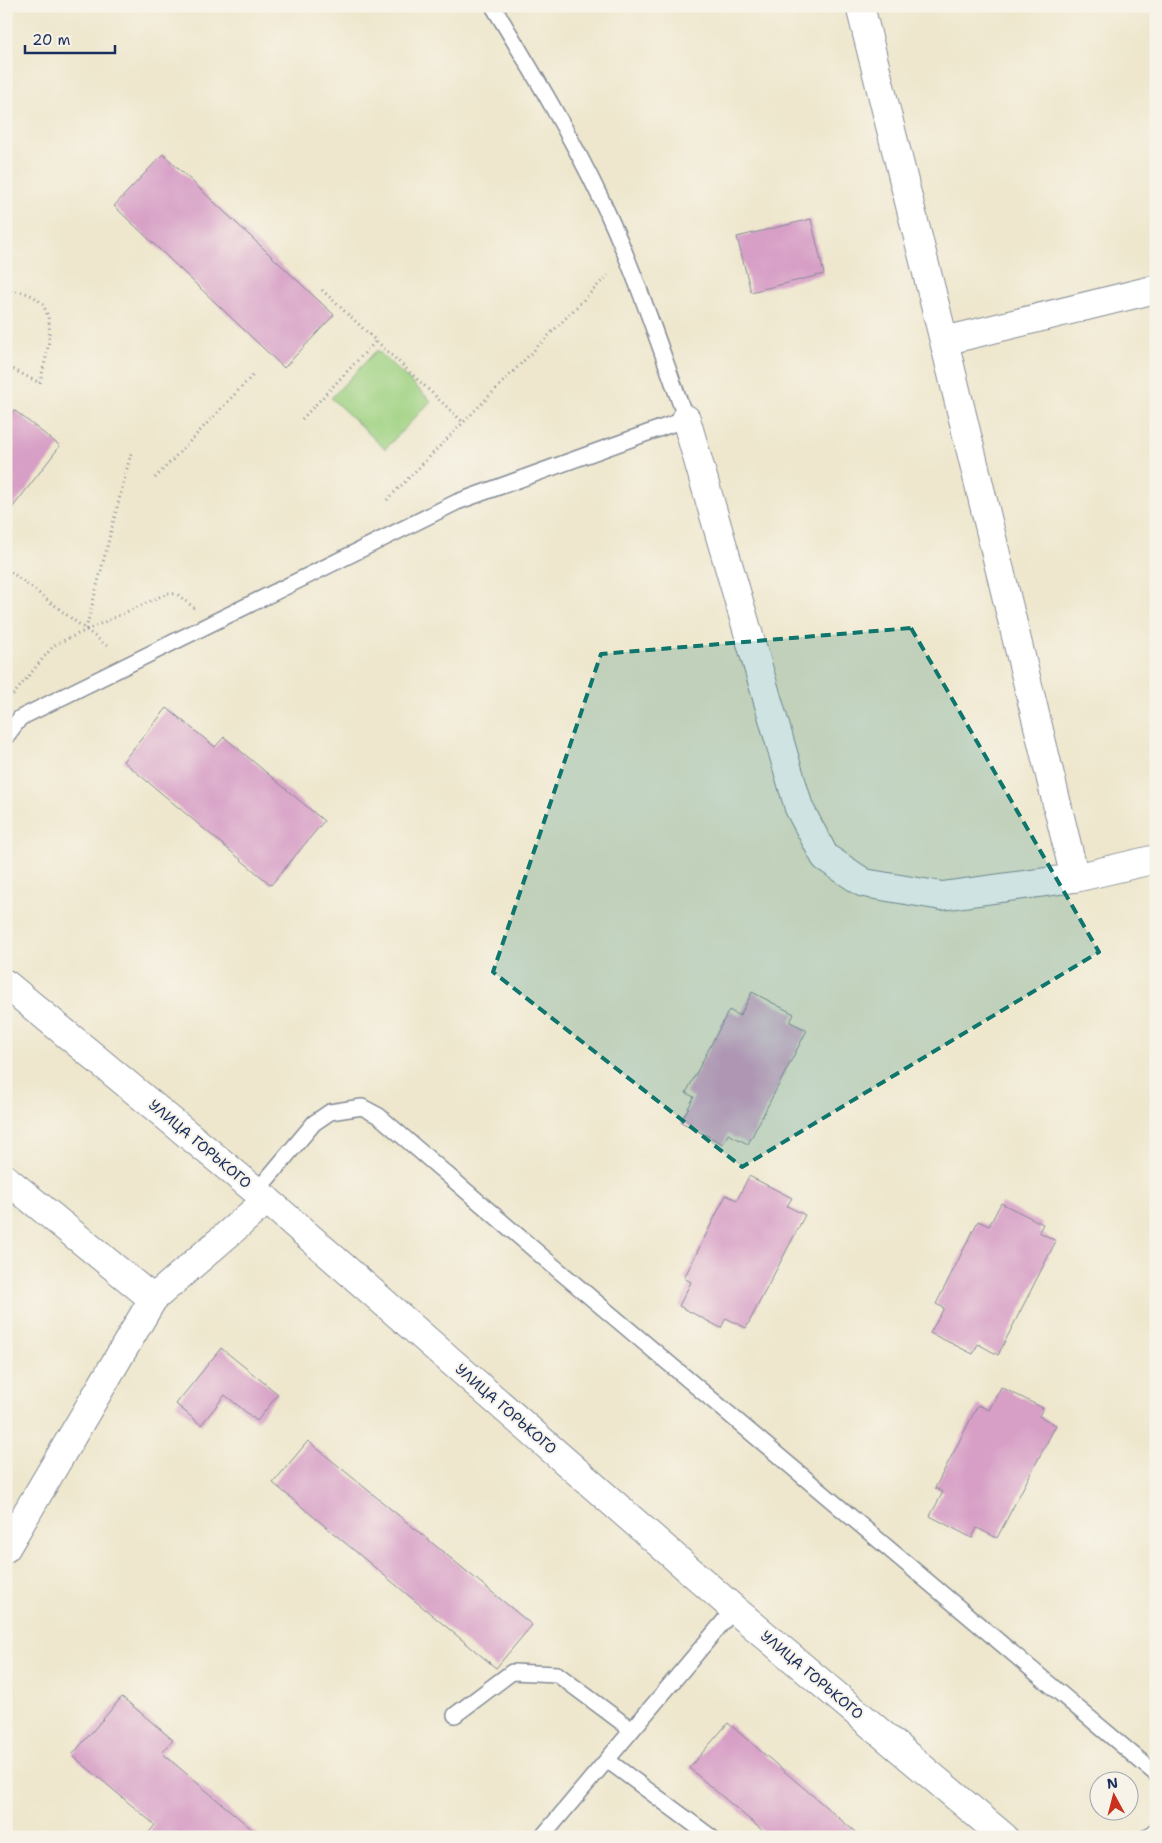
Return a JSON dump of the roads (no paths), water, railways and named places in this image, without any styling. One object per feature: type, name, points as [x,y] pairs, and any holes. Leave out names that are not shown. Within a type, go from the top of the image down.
[{"type":"street","points":[[860,6],[1075,878]]},
{"type":"street","points":[[944,341],[1156,289]]},
{"type":"street","points":[[686,419],[799,808],[825,857],[864,883],[942,896],[1075,878],[1156,859]]},
{"type":"street","name":"УЛИЦА ГОРЬКОГО","points":[[6,984],[262,1196],[734,1609],[1004,1837]]},
{"type":"street","points":[[6,1179],[153,1299]]},
{"type":"street","points":[[6,1548],[153,1299],[262,1196]]},
{"type":"lane","points":[[6,736],[20,718],[457,502],[686,419],[626,257],[601,198],[543,88],[493,6]]},
{"type":"lane","points":[[262,1196],[314,1124],[330,1112],[362,1107],[379,1116],[566,1277],[1156,1774]]},
{"type":"lane","points":[[542,1837],[734,1609]]},
{"type":"lane","points":[[455,1715],[512,1672],[557,1674],[632,1730]]},
{"type":"lane","points":[[607,1760],[711,1837]]},
{"type":"lane","points":[[1147,1837],[1156,1830]]}]
